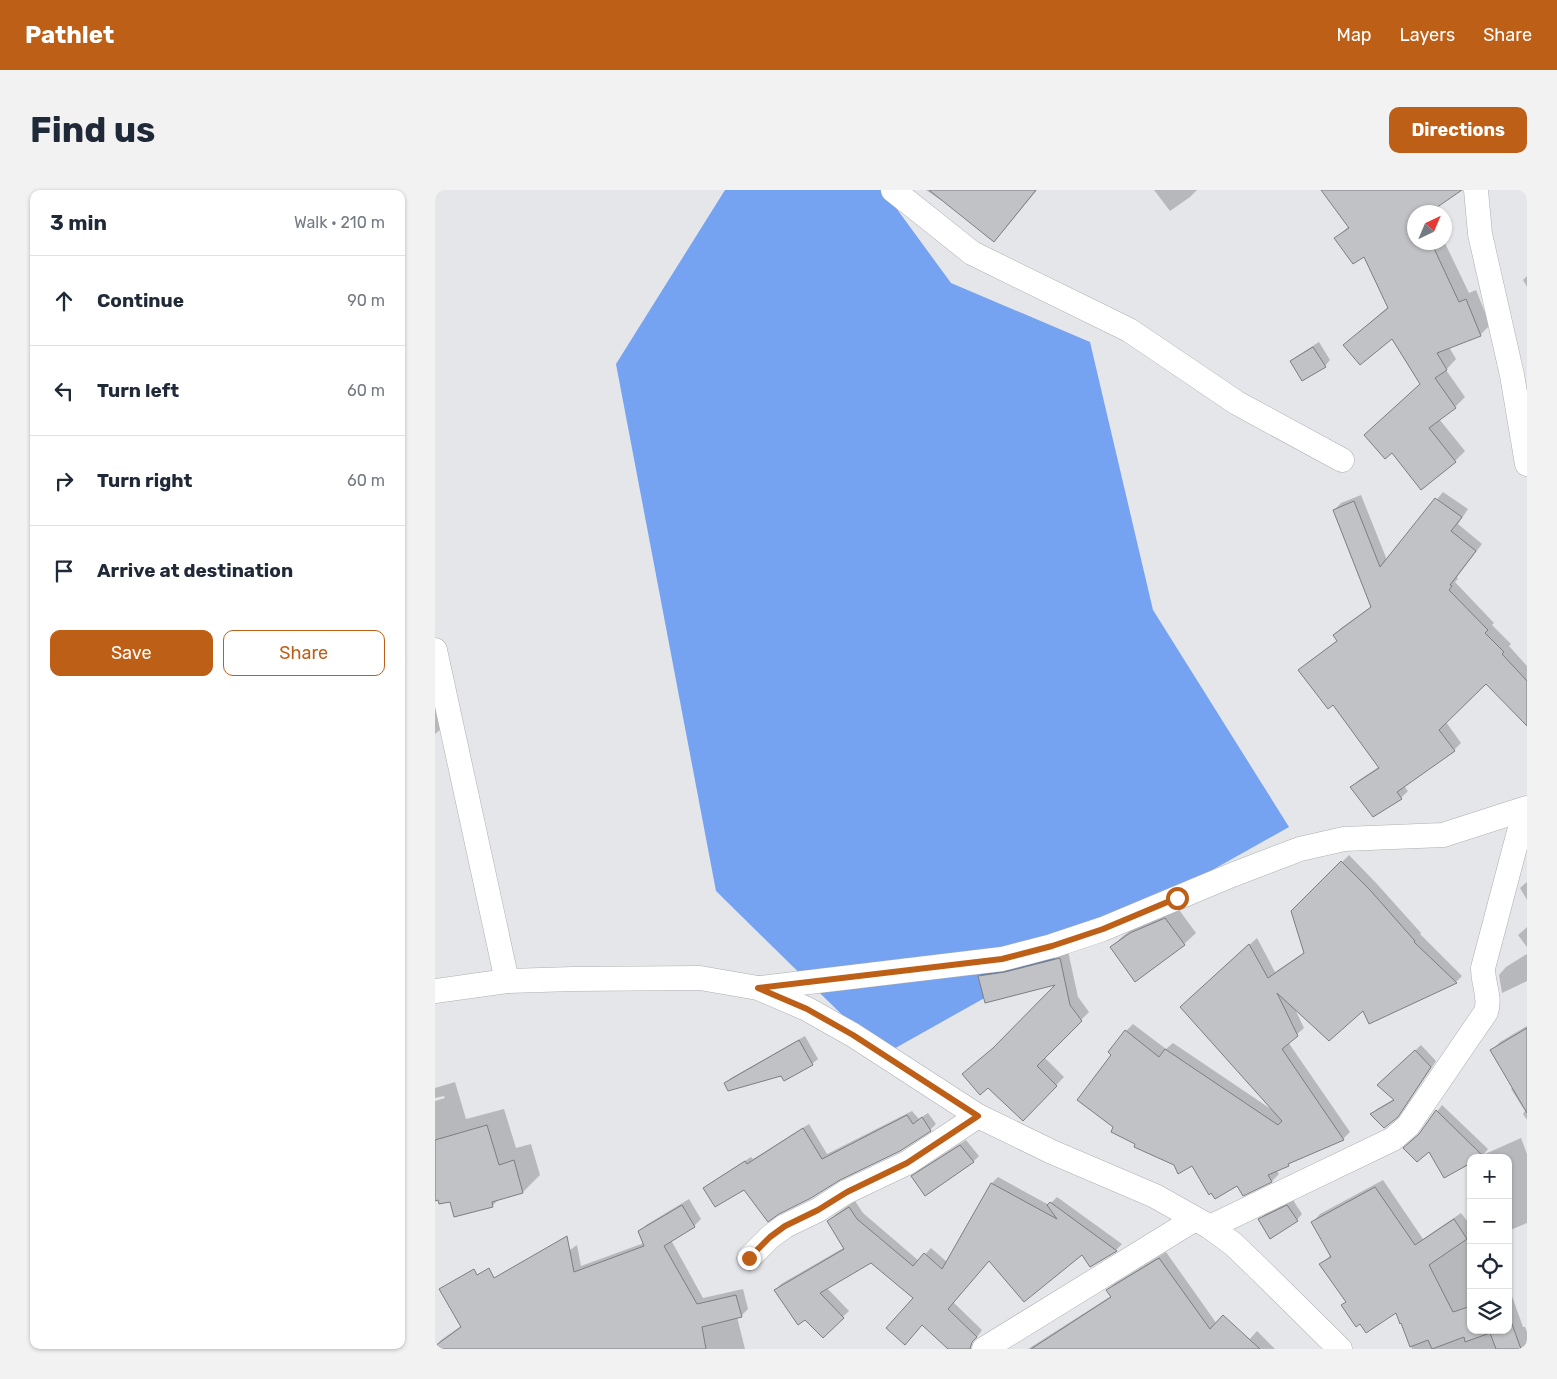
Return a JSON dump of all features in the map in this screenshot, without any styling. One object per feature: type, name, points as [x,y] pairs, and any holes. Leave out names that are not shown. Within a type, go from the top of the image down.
[{"type":"street","points":[[893,190],[972,253],[1129,330],[1237,403],[1342,460]]},
{"type":"street","points":[[1476,190],[1480,234],[1513,375],[1527,463]]},
{"type":"street","points":[[435,650],[507,982]]},
{"type":"street","points":[[758,988],[1002,959],[1052,946],[1103,929],[1300,849],[1344,838],[1443,834],[1526,809]]},
{"type":"street","points":[[984,1349],[1203,1223],[1393,1139],[1408,1126],[1486,1012],[1489,1002],[1483,978],[1483,968],[1526,809]]},
{"type":"street","points":[[435,991],[507,982],[573,979],[700,978],[758,988],[807,1009],[853,1035],[978,1116],[1052,1152],[1155,1196],[1203,1223],[1233,1244],[1340,1349]]},
{"type":"street","points":[[749,1258],[770,1237],[785,1226],[818,1210],[847,1192],[907,1163],[978,1116]]},
{"type":"shaded area","points":[[725,190],[883,190],[951,283],[1090,342],[1153,610],[1289,827],[883,1055],[716,891],[616,364]]},
{"type":"building","points":[[929,190],[1036,190],[994,242]]},
{"type":"building","points":[[1321,190],[1462,190],[1440,205],[1407,205],[1407,250],[1435,250],[1459,302],[1466,299],[1481,336],[1437,353],[1447,370],[1435,378],[1456,408],[1429,428],[1456,462],[1421,490],[1392,453],[1385,459],[1364,435],[1420,384],[1392,339],[1360,365],[1343,345],[1388,308],[1364,257],[1353,264],[1334,238],[1349,228]]},
{"type":"building","points":[[1313,347],[1326,367],[1302,381],[1290,361]]},
{"type":"building","points":[[1435,498],[1462,517],[1451,531],[1476,551],[1450,585],[1452,586],[1449,590],[1488,630],[1485,633],[1504,652],[1502,654],[1527,681],[1527,726],[1486,684],[1439,730],[1455,751],[1397,792],[1402,799],[1373,817],[1350,787],[1379,768],[1333,705],[1328,709],[1298,670],[1337,641],[1333,635],[1371,607],[1333,510],[1354,501],[1380,567]]},
{"type":"building","points":[[1341,861],[1370,890],[1414,942],[1457,983],[1369,1024],[1363,1011],[1329,1041],[1277,993],[1298,1036],[1282,1049],[1344,1140],[1288,1164],[1289,1166],[1268,1175],[1272,1182],[1243,1196],[1237,1186],[1215,1199],[1211,1193],[1209,1195],[1192,1166],[1178,1174],[1174,1165],[1134,1147],[1135,1144],[1111,1132],[1113,1127],[1077,1100],[1111,1055],[1108,1052],[1125,1030],[1159,1057],[1165,1049],[1278,1125],[1282,1121],[1180,1007],[1249,944],[1268,978],[1304,953],[1291,911]]},
{"type":"building","points":[[1165,918],[1185,945],[1135,982],[1110,947],[1130,933]]},
{"type":"building","points":[[1060,958],[1070,1005],[1082,1021],[1037,1066],[1057,1086],[1023,1121],[988,1088],[980,1095],[962,1074],[993,1048],[1055,985],[985,1003],[978,976],[1005,972]]},
{"type":"building","points":[[1527,1028],[1527,1113],[1490,1050]]},
{"type":"building","points":[[799,1040],[813,1065],[784,1081],[781,1076],[728,1091],[724,1083]]},
{"type":"building","points":[[1415,1050],[1431,1067],[1398,1117],[1384,1128],[1370,1114],[1394,1100],[1377,1085]]},
{"type":"building","points":[[1436,1110],[1481,1154],[1467,1154],[1467,1165],[1444,1178],[1429,1152],[1417,1162],[1403,1148],[1419,1134]]},
{"type":"building","points":[[907,1115],[913,1124],[922,1117],[931,1131],[900,1151],[840,1180],[768,1222],[744,1190],[715,1207],[703,1188],[745,1161],[747,1164],[803,1128],[822,1159]]},
{"type":"building","points":[[487,1125],[499,1165],[514,1160],[523,1193],[492,1202],[493,1207],[454,1217],[450,1202],[439,1204],[438,1200],[435,1201],[435,1140]]},
{"type":"building","points":[[960,1145],[974,1162],[925,1196],[911,1176]]},
{"type":"building","points":[[991,1183],[1057,1219],[1047,1205],[1050,1202],[1117,1251],[1090,1267],[1082,1255],[1024,1302],[989,1261],[948,1309],[977,1337],[972,1342],[970,1349],[948,1349],[922,1325],[905,1345],[886,1328],[913,1298],[871,1263],[820,1293],[844,1318],[823,1338],[805,1320],[798,1325],[774,1290],[844,1249],[827,1221],[849,1207],[857,1219],[913,1266],[924,1253],[942,1269]]},
{"type":"building","points":[[1375,1187],[1415,1245],[1454,1219],[1467,1239],[1429,1265],[1453,1312],[1467,1307],[1467,1334],[1487,1334],[1465,1342],[1464,1337],[1432,1349],[1428,1340],[1410,1347],[1396,1313],[1366,1333],[1360,1324],[1356,1327],[1341,1305],[1346,1302],[1319,1264],[1331,1257],[1311,1222]]},
{"type":"building","points":[[682,1205],[695,1227],[664,1246],[697,1304],[736,1295],[742,1317],[702,1327],[706,1349],[435,1349],[435,1346],[461,1327],[439,1289],[474,1269],[477,1275],[489,1268],[494,1278],[567,1236],[574,1272],[644,1246],[638,1231]]},
{"type":"building","points":[[1287,1205],[1298,1221],[1270,1239],[1258,1219]]},
{"type":"building","points":[[1159,1258],[1210,1329],[1223,1315],[1260,1349],[1031,1349],[1111,1297],[1106,1290]]},
{"type":"building","points":[[1512,1324],[1521,1349],[1496,1349],[1490,1334],[1512,1334]]},
{"type":"route","points":[[749,1258],[770,1237],[785,1226],[818,1210],[847,1192],[907,1163],[978,1116],[853,1035],[807,1009],[758,988],[1002,959],[1052,946],[1103,929],[1177,898]]}]
